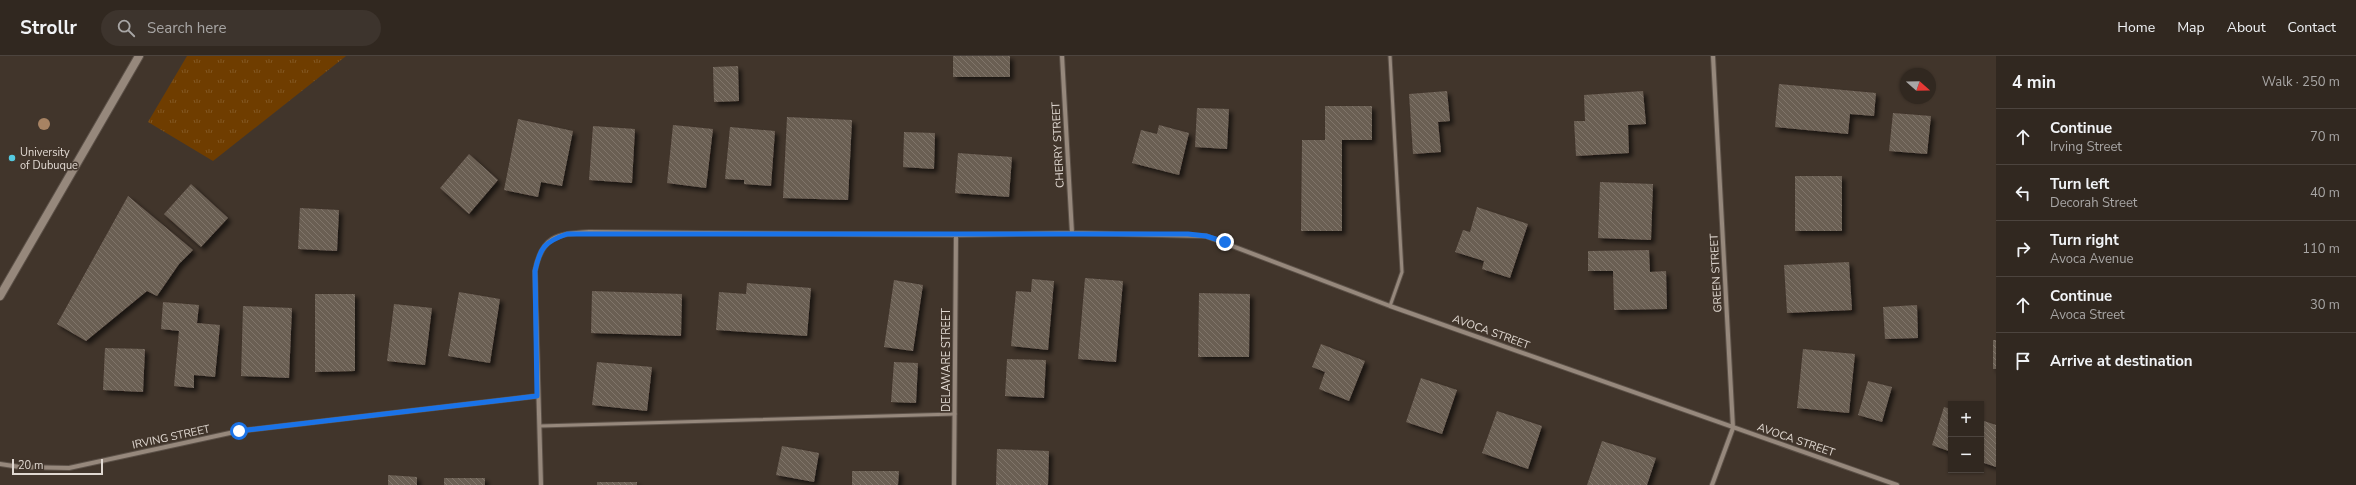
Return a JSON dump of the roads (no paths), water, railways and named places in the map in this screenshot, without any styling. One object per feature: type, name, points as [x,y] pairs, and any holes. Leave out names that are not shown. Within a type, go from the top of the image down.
[{"type":"main road","points":[[0,296],[139,56]]},
{"type":"street","name":"CHERRY STREET","points":[[1062,56],[1072,233]]},
{"type":"street","name":"GREEN STREET","points":[[1712,485],[1733,428],[1713,56]]},
{"type":"street","name":"AVOCA STREET","points":[[537,396],[535,271],[538,254],[550,240],[567,234],[589,232],[956,235],[1072,233],[1206,236],[1390,306],[1897,485]]},
{"type":"street","name":"DELAWARE STREET","points":[[954,485],[956,235]]},
{"type":"street","points":[[537,396],[540,426],[541,485]]},
{"type":"street","name":"IRVING STREET","points":[[0,464],[20,468],[69,468],[239,431],[537,396]]},
{"type":"lane","points":[[1390,56],[1402,272],[1390,306]]},
{"type":"lane","points":[[540,426],[955,414]]},
{"type":"place","name":"University of Dubuque","points":[[12,158]]}]
